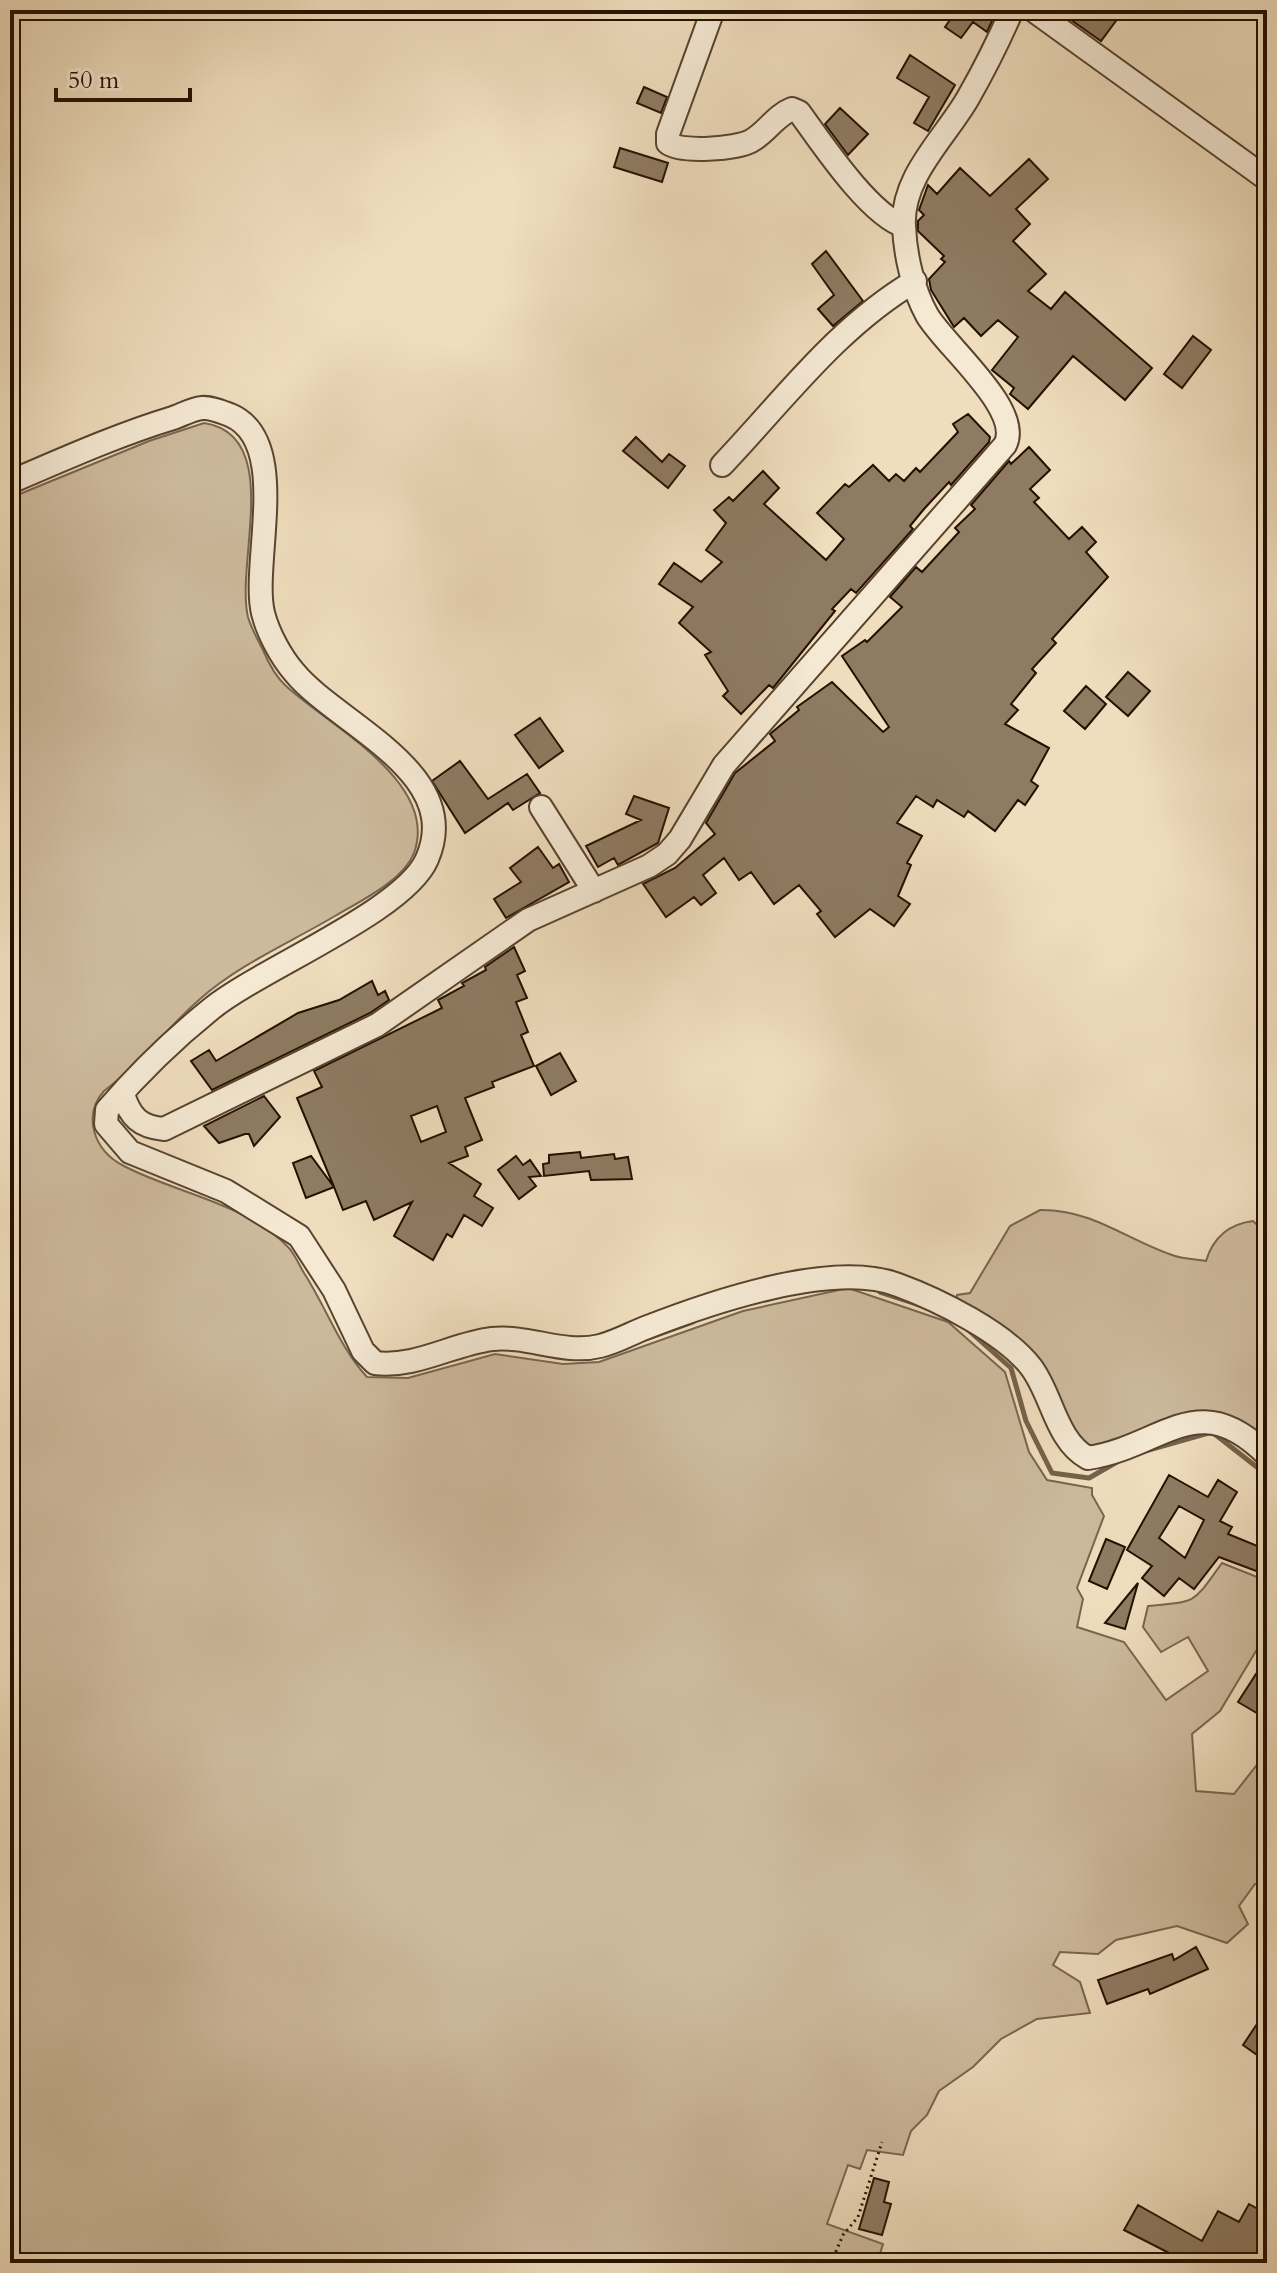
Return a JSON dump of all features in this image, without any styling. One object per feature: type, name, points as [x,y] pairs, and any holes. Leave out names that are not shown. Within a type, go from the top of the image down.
[{"type":"street","points":[[713,10],[668,134],[668,143],[675,148],[718,148],[748,143],[792,109],[799,112],[841,170],[891,222],[904,226]]},
{"type":"street","points":[[123,1094],[135,1120],[147,1128],[164,1129],[377,1025],[528,920],[667,854],[724,765],[1009,439],[1008,420],[976,373],[927,314],[915,281],[904,226],[909,187],[968,98],[1012,10]]},
{"type":"street","points":[[1033,10],[1267,179]]},
{"type":"street","points":[[722,465],[833,343],[880,301],[915,281]]},
{"type":"street","points":[[10,482],[144,426],[202,408],[241,420],[261,449],[264,482],[263,612],[277,646],[295,673],[378,740],[422,786],[431,809],[429,857],[416,880],[359,920],[212,1008],[107,1110],[106,1124],[130,1152],[248,1202],[299,1236],[334,1290],[363,1351],[375,1363],[405,1363],[495,1339],[563,1349],[596,1347],[753,1293],[844,1276],[896,1283],[952,1309],[1013,1349],[1031,1366],[1071,1442],[1088,1458],[1118,1454],[1191,1422],[1213,1422],[1242,1431],[1267,1455]]},
{"type":"street","points":[[541,807],[594,891]]},
{"type":"path","points":[[831,2263],[843,2235],[858,2217],[882,2142]]},
{"type":"shaded area","points":[[204,423],[228,433],[243,451],[250,475],[248,617],[270,664],[286,686],[352,737],[396,779],[411,802],[418,827],[414,853],[401,873],[356,904],[215,987],[104,1091],[97,1101],[93,1122],[94,1132],[105,1151],[124,1166],[231,1209],[271,1232],[293,1253],[341,1340],[367,1377],[408,1378],[495,1354],[563,1364],[599,1362],[743,1311],[848,1288],[948,1322],[1005,1372],[1029,1452],[1047,1480],[1092,1488],[1092,1495],[1104,1516],[1077,1588],[1083,1599],[1077,1627],[1124,1642],[1166,1700],[1208,1671],[1188,1637],[1161,1652],[1143,1627],[1148,1606],[1193,1598],[1222,1563],[1267,1581],[1267,1643],[1256,1651],[1220,1711],[1192,1734],[1196,1791],[1234,1794],[1267,1752],[1267,1888],[1255,1884],[1239,1906],[1248,1924],[1227,1943],[1177,1926],[1116,1940],[1098,1954],[1060,1952],[1053,1965],[1080,1982],[1090,2013],[1037,2019],[1001,2039],[973,2067],[939,2091],[927,2115],[911,2131],[903,2155],[867,2150],[860,2169],[848,2165],[827,2224],[883,2244],[877,2263],[10,2263],[10,498],[149,441]]},
{"type":"shaded area","points":[[1040,1210],[1059,1211],[1094,1220],[1158,1250],[1206,1261],[1218,1239],[1237,1225],[1253,1221],[1267,1234],[1267,1446],[1214,1416],[1089,1452],[1059,1408],[955,1304],[957,1295],[970,1293],[1010,1226]]},
{"type":"building","points":[[957,10],[997,10],[987,32],[973,22],[961,38],[945,27]]},
{"type":"building","points":[[1057,10],[1124,10],[1101,41]]},
{"type":"building","points":[[910,55],[955,85],[928,131],[914,123],[929,97],[897,78]]},
{"type":"building","points":[[644,87],[667,97],[661,113],[637,103]]},
{"type":"building","points":[[840,108],[868,134],[848,155],[825,124]]},
{"type":"building","points":[[620,148],[668,163],[662,182],[614,167]]},
{"type":"building","points":[[1029,159],[1048,179],[1016,209],[1030,224],[1013,241],[1046,274],[1028,291],[1051,309],[1065,292],[1152,368],[1125,400],[1073,356],[1028,409],[1010,394],[1014,388],[992,370],[1018,337],[998,320],[981,336],[964,318],[954,327],[931,290],[929,279],[945,262],[941,259],[944,256],[918,231],[918,221],[924,215],[919,210],[928,185],[937,194],[960,168],[990,196]]},
{"type":"building","points":[[826,251],[863,301],[833,326],[818,309],[834,295],[812,264]]},
{"type":"building","points":[[1193,336],[1211,350],[1182,388],[1164,374]]},
{"type":"building","points":[[968,414],[990,437],[989,442],[951,485],[949,482],[924,509],[910,526],[913,529],[856,593],[851,589],[832,609],[835,611],[773,688],[769,685],[741,714],[723,696],[728,691],[705,655],[711,652],[679,623],[693,607],[659,584],[674,563],[701,582],[722,562],[706,550],[726,523],[714,510],[729,497],[733,501],[763,471],[779,488],[764,504],[826,560],[844,539],[817,513],[845,484],[849,487],[873,465],[889,481],[896,474],[904,481],[916,468],[920,472],[958,432],[953,424]]},
{"type":"building","points":[[636,437],[662,462],[669,454],[685,466],[668,488],[623,451]]},
{"type":"building","points":[[1029,447],[1050,470],[1030,489],[1039,498],[1034,502],[1069,539],[1082,527],[1096,542],[1086,552],[1108,577],[1052,639],[1056,643],[1032,669],[1036,673],[1011,704],[1018,710],[1005,724],[1049,748],[1031,781],[1038,786],[1025,805],[1018,800],[995,831],[968,811],[964,817],[937,800],[933,807],[916,796],[897,823],[922,836],[907,863],[911,865],[898,896],[910,904],[894,926],[870,909],[835,937],[817,914],[821,911],[799,885],[774,904],[751,872],[739,880],[724,858],[703,875],[716,893],[701,905],[694,897],[666,917],[643,884],[675,868],[715,834],[706,823],[735,773],[775,741],[770,734],[799,710],[797,707],[832,682],[883,732],[889,727],[842,656],[865,640],[867,642],[902,607],[890,597],[916,567],[922,572],[959,532],[955,528],[975,509],[971,505],[1009,461],[1011,464]]},
{"type":"building","points":[[1128,672],[1150,691],[1128,716],[1106,697]]},
{"type":"building","points":[[1086,686],[1106,704],[1085,729],[1064,711]]},
{"type":"building","points":[[540,718],[563,751],[539,768],[515,735]]},
{"type":"building","points":[[460,761],[488,799],[527,774],[540,793],[513,810],[508,803],[465,833],[432,781]]},
{"type":"building","points":[[634,796],[669,808],[658,843],[618,865],[614,858],[598,867],[586,846],[641,820],[626,814]]},
{"type":"building","points":[[538,847],[553,868],[559,864],[569,882],[506,918],[494,899],[521,882],[510,868]]},
{"type":"building","points":[[514,947],[525,971],[517,975],[527,998],[516,1002],[528,1032],[521,1035],[534,1066],[492,1082],[494,1087],[465,1098],[482,1140],[465,1147],[468,1156],[449,1163],[481,1184],[474,1196],[493,1208],[482,1226],[464,1215],[452,1237],[447,1234],[433,1260],[394,1236],[412,1202],[374,1220],[366,1201],[343,1210],[297,1098],[322,1087],[314,1071],[442,1008],[438,1000],[464,986],[462,983],[486,970],[485,967]],"holes":[[[437,1106],[446,1132],[421,1142],[411,1116]]]},
{"type":"building","points":[[372,981],[378,995],[385,991],[389,1000],[370,1013],[212,1090],[191,1061],[209,1050],[216,1061],[298,1013],[339,1000]]},
{"type":"building","points":[[560,1053],[576,1081],[551,1095],[536,1066]]},
{"type":"building","points":[[264,1096],[280,1117],[254,1146],[249,1134],[219,1143],[204,1126]]},
{"type":"building","points":[[580,1152],[581,1158],[614,1154],[615,1159],[628,1157],[632,1179],[591,1180],[589,1171],[544,1176],[543,1164],[549,1163],[549,1155]]},
{"type":"building","points":[[311,1156],[334,1187],[306,1198],[293,1163]]},
{"type":"building","points":[[516,1156],[523,1165],[530,1160],[541,1176],[529,1177],[536,1186],[519,1199],[498,1170]]},
{"type":"building","points":[[1169,1475],[1208,1497],[1218,1480],[1237,1492],[1220,1521],[1232,1527],[1228,1534],[1267,1550],[1267,1575],[1219,1557],[1194,1589],[1179,1578],[1164,1596],[1142,1578],[1152,1566],[1127,1550]],"holes":[[[1179,1506],[1204,1520],[1185,1558],[1159,1538]]]},
{"type":"building","points":[[1106,1539],[1125,1547],[1107,1589],[1089,1581]]},
{"type":"building","points":[[1138,1583],[1125,1629],[1105,1623]]},
{"type":"building","points":[[1267,1657],[1267,1719],[1238,1702]]},
{"type":"building","points":[[1196,1947],[1208,1969],[1150,1994],[1148,1989],[1107,2004],[1098,1980],[1172,1954],[1174,1960]]},
{"type":"building","points":[[1267,2009],[1267,2062],[1243,2045]]},
{"type":"building","points":[[874,2178],[889,2182],[884,2202],[891,2204],[882,2235],[859,2229]]},
{"type":"building","points":[[1249,2204],[1267,2214],[1267,2263],[1174,2263],[1177,2257],[1124,2230],[1138,2205],[1202,2241],[1218,2211],[1239,2222]]},
{"type":"waterway","points":[[880,1292],[920,1305]]},
{"type":"waterway","points":[[646,1339],[693,1322]]},
{"type":"waterway","points":[[967,1329],[1011,1368],[1026,1421],[1052,1473],[1089,1478],[1117,1462]]},
{"type":"waterway","points":[[1145,1451],[1212,1432],[1267,1475]]}]
